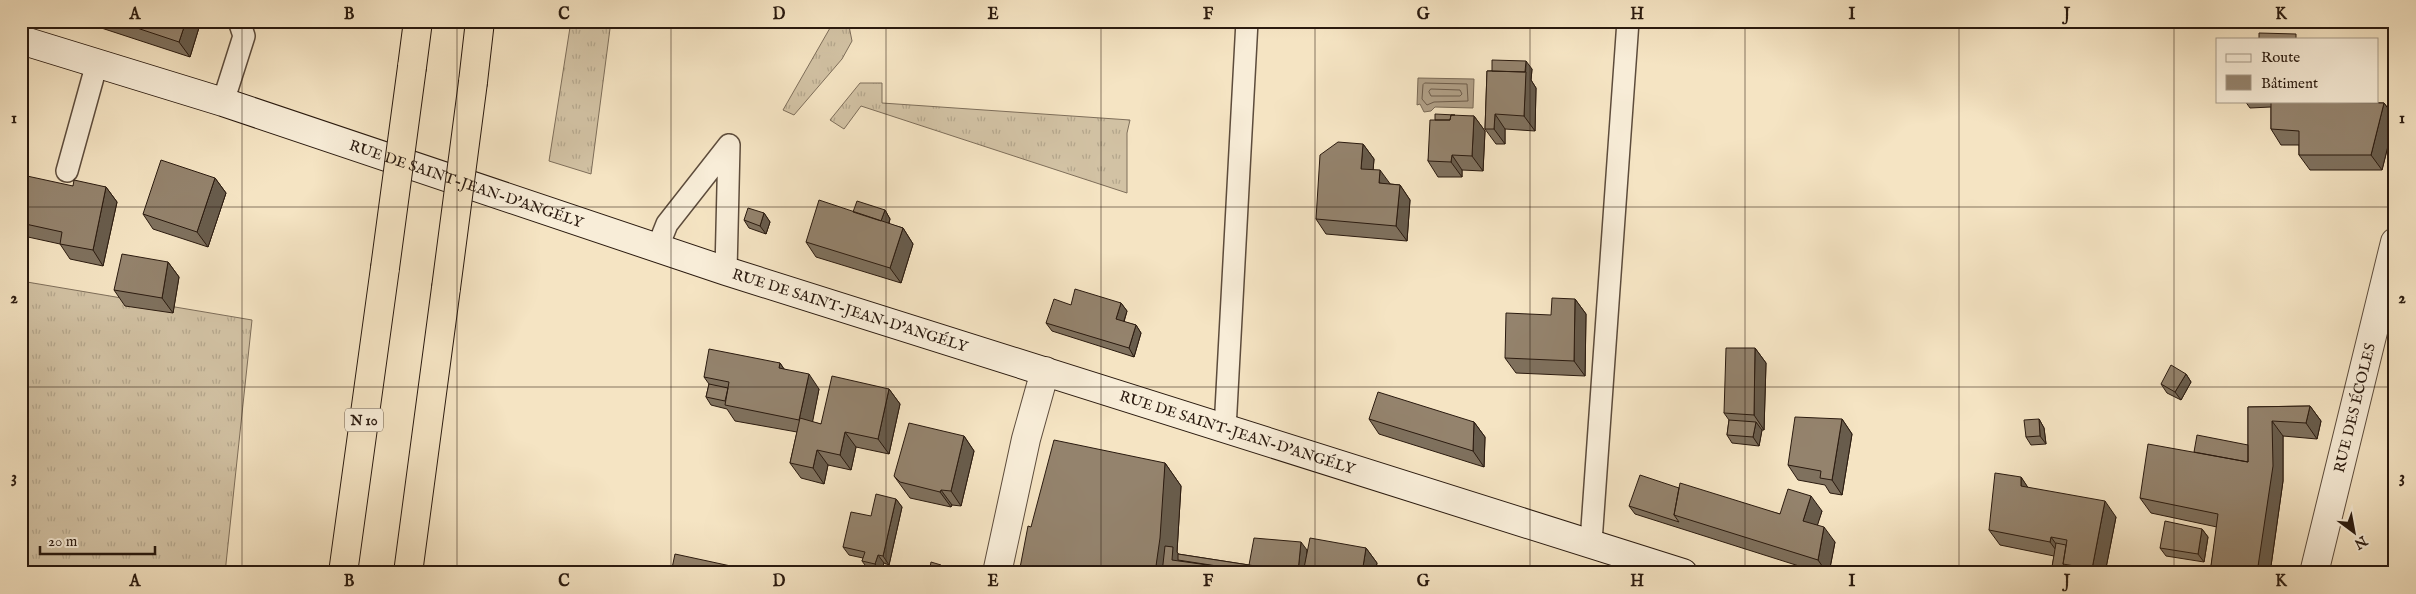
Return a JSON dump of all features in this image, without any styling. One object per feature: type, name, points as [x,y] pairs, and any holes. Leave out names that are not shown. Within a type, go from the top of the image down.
[{"type":"highway","name":"N 10","points":[[343,573],[418,21]]},
{"type":"highway","points":[[408,573],[480,21]]},
{"type":"main road","name":"RUE DE SAINT-JEAN-D'ANGÉLY","points":[[21,40],[223,102],[726,271],[1225,429],[1591,542],[1682,573]]},
{"type":"main road","name":"RUE DES ÉCOLES","points":[[2314,573],[2395,242]]},
{"type":"main road","points":[[998,573],[1026,439],[1044,371]]},
{"type":"lane","points":[[223,102],[244,36],[240,21]]},
{"type":"lane","points":[[1225,429],[1247,21]]},
{"type":"lane","points":[[1591,542],[1628,21]]},
{"type":"lane","points":[[67,170],[97,63]]},
{"type":"lane","points":[[657,248],[667,224],[729,145],[726,271]]},
{"type":"green space","points":[[571,21],[611,21],[591,174],[549,161]]},
{"type":"green space","points":[[834,21],[848,21],[852,41],[842,59],[794,115],[783,110]]},
{"type":"green space","points":[[1109,21],[1231,21],[1230,27]]},
{"type":"green space","points":[[860,83],[882,83],[882,103],[1130,120],[1127,133],[1127,193],[861,106],[844,129],[830,120]]},
{"type":"green space","points":[[21,281],[252,320],[225,573],[21,573]]},
{"type":"water","points":[[1418,78],[1474,79],[1473,108],[1435,107],[1431,111],[1424,112],[1420,104],[1417,105]]},
{"type":"building","points":[[116,21],[186,21],[179,42]]},
{"type":"building","points":[[2259,33],[2296,34],[2296,38],[2259,38]]},
{"type":"building","points":[[1492,60],[1526,61],[1525,72],[1492,71]]},
{"type":"building","points":[[1487,71],[1526,72],[1524,116],[1495,114],[1494,129],[1485,129]]},
{"type":"building","points":[[2271,102],[2384,103],[2371,155],[2299,155],[2299,131],[2271,129]]},
{"type":"building","points":[[1435,114],[1455,115],[1451,115],[1450,120],[1435,120]]},
{"type":"building","points":[[1451,115],[1474,116],[1472,156],[1452,155],[1451,162],[1428,161],[1430,120],[1450,120]]},
{"type":"building","points":[[1338,142],[1363,144],[1361,169],[1380,170],[1379,183],[1400,185],[1396,226],[1316,219],[1320,155]]},
{"type":"building","points":[[161,160],[215,178],[197,232],[143,214]]},
{"type":"building","points":[[27,176],[73,186],[74,180],[106,187],[93,250],[60,244],[62,232],[21,223],[21,204]]},
{"type":"building","points":[[819,200],[903,228],[890,268],[806,242]]},
{"type":"building","points":[[857,201],[885,210],[881,221],[853,212]]},
{"type":"building","points":[[748,208],[764,213],[760,226],[744,220]]},
{"type":"building","points":[[122,254],[168,262],[162,298],[114,290]]},
{"type":"building","points":[[1075,289],[1121,303],[1116,319],[1136,325],[1129,348],[1046,323],[1054,299],[1071,305]]},
{"type":"building","points":[[1552,298],[1575,299],[1574,361],[1505,358],[1506,313],[1551,315]]},
{"type":"building","points":[[1726,348],[1755,348],[1754,415],[1724,413]]},
{"type":"building","points":[[709,349],[780,363],[779,368],[809,374],[799,420],[725,405],[729,382],[704,377]]},
{"type":"building","points":[[2171,365],[2186,374],[2175,392],[2161,384]]},
{"type":"building","points":[[832,376],[889,389],[878,439],[845,432],[840,455],[817,450],[813,468],[790,463],[800,418],[821,424]]},
{"type":"building","points":[[709,384],[728,388],[725,401],[706,397]]},
{"type":"building","points":[[1378,392],[1474,422],[1473,451],[1369,419]]},
{"type":"building","points":[[2310,406],[2306,423],[2272,421],[2273,466],[2257,573],[2210,573],[2218,514],[2140,498],[2148,444],[2248,462],[2248,407]]},
{"type":"building","points":[[1795,417],[1842,419],[1832,480],[1820,478],[1821,471],[1788,465]]},
{"type":"building","points":[[2039,419],[2040,436],[2026,437],[2024,420]]},
{"type":"building","points":[[1729,420],[1756,422],[1753,437],[1727,435]]},
{"type":"building","points":[[909,423],[964,436],[951,491],[941,490],[940,492],[900,482],[894,476]]},
{"type":"building","points":[[2197,435],[2248,445],[2248,462],[2194,452]]},
{"type":"building","points":[[1054,440],[1165,463],[1160,538],[1155,573],[1019,573],[1028,526],[1031,527]]},
{"type":"building","points":[[1995,473],[2021,477],[2021,486],[2105,501],[2092,569],[2063,564],[2067,540],[2051,537],[2050,542],[1989,530]]},
{"type":"building","points":[[1640,475],[1679,488],[1674,515],[1679,522],[1629,506]]},
{"type":"building","points":[[1680,483],[1780,514],[1788,489],[1811,496],[1803,521],[1824,527],[1818,560],[1674,515]]},
{"type":"building","points":[[876,494],[896,499],[883,556],[878,555],[875,564],[862,561],[865,552],[843,547],[851,512],[871,516]]},
{"type":"building","points":[[2165,521],[2202,529],[2198,554],[2160,548]]},
{"type":"building","points":[[1254,538],[1301,542],[1298,572],[1284,570],[1284,573],[1266,573],[1268,568],[1249,565]]},
{"type":"building","points":[[1310,538],[1366,548],[1362,573],[1303,573]]},
{"type":"building","points":[[2056,543],[2066,545],[2063,564],[2067,570],[2052,567]]},
{"type":"building","points":[[1165,546],[1173,547],[1172,560],[1243,570],[1242,573],[1162,573]]},
{"type":"building","points":[[675,554],[740,568],[739,573],[671,573]]},
{"type":"building","points":[[1178,554],[1249,565],[1248,573],[1245,573],[1243,570],[1178,560]]},
{"type":"building","points":[[931,562],[941,565],[939,573],[929,573]]}]
